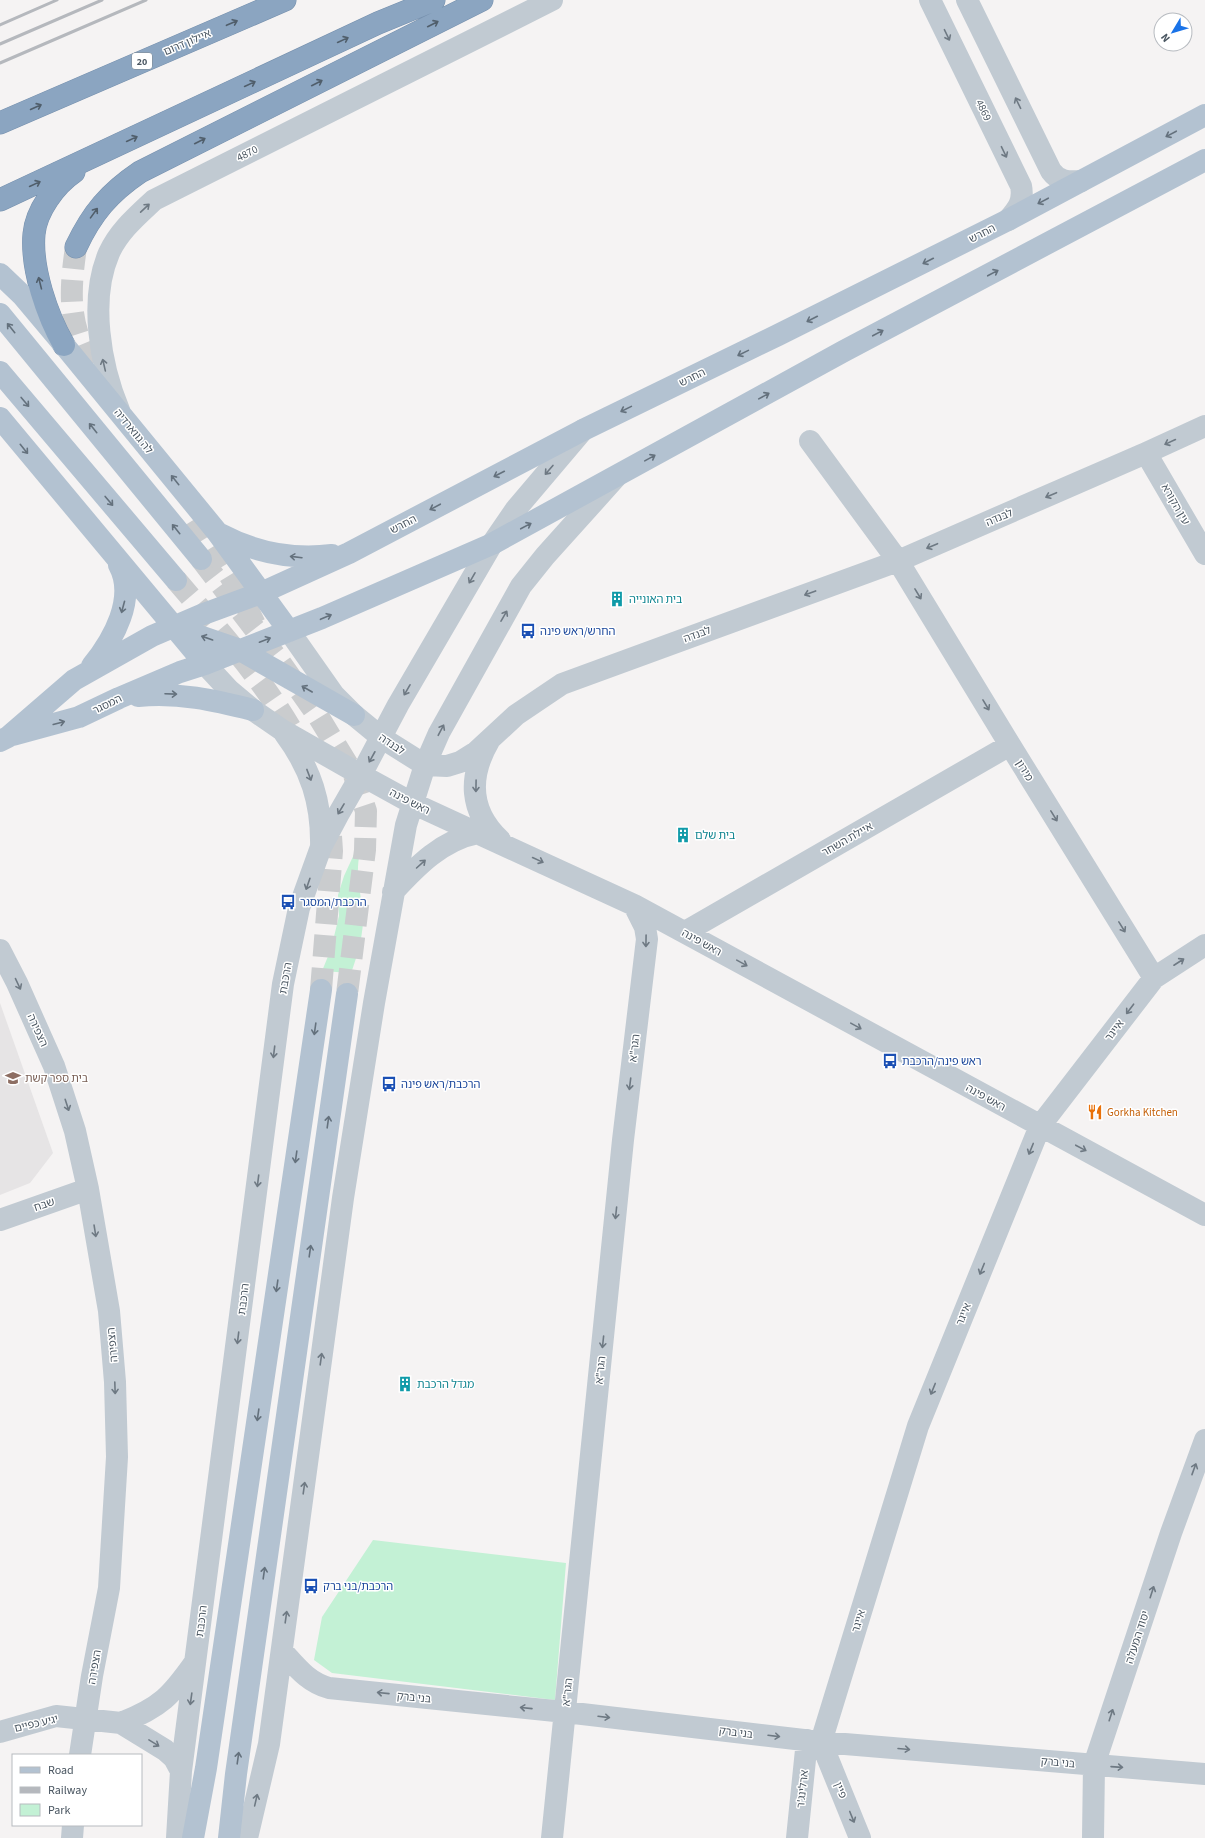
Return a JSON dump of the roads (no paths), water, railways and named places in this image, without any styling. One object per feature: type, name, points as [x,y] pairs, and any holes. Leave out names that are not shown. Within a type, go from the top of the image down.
[{"type":"highway","name":"איילון דרום","points":[[0,123],[285,0]]},
{"type":"highway","points":[[0,200],[378,24],[434,0]]},
{"type":"highway","points":[[76,247],[85,226],[95,212],[109,196],[140,172],[482,0]]},
{"type":"highway","points":[[64,345],[52,322],[42,290],[34,256],[34,233],[42,209],[58,186],[71,174],[97,156]]},
{"type":"main road","name":"החרש","points":[[173,627],[261,593],[349,553],[583,430],[778,336],[1008,220],[1205,115]]},
{"type":"main road","points":[[0,418],[205,664],[289,631],[492,544],[844,351],[1205,160]]},
{"type":"main road","name":"לה גווארדיה","points":[[0,274],[22,295],[122,415],[217,532],[261,593]]},
{"type":"main road","points":[[0,314],[201,559]]},
{"type":"main road","points":[[0,372],[176,580]]},
{"type":"main road","points":[[217,532],[246,547],[276,554],[304,558],[349,553]]},
{"type":"main road","points":[[74,680],[92,666],[105,649],[113,636],[122,610],[126,584],[123,572],[115,556]]},
{"type":"main road","name":"לבנדה","points":[[261,593],[289,631]]},
{"type":"main road","points":[[173,627],[240,650],[354,715]]},
{"type":"main road","name":"המסגר","points":[[4,739],[74,680],[152,636],[173,627]]},
{"type":"main road","name":"המסגר","points":[[4,739],[79,718],[118,698],[180,672],[205,664]]},
{"type":"main road","points":[[118,698],[172,694],[215,700],[253,710]]},
{"type":"main road","points":[[193,1838],[206,1768],[321,990]]},
{"type":"main road","points":[[229,1838],[236,1774],[347,994]]},
{"type":"street","name":"4870","points":[[122,415],[107,378],[102,354],[99,331],[99,297],[102,273],[109,252],[128,226],[154,200],[552,0]]},
{"type":"street","name":"4869","points":[[930,0],[1021,186],[1023,196],[1020,205],[1008,220]]},
{"type":"street","points":[[967,0],[1051,171],[1060,180],[1068,182],[1081,182]]},
{"type":"street","name":"לבנדה","points":[[289,631],[334,695],[354,715],[382,738],[424,765],[447,766],[460,762],[476,752],[516,715],[562,684],[898,561],[1205,426]]},
{"type":"street","name":"הרכבת","points":[[177,1838],[181,1771],[283,984],[300,908],[321,847],[382,738],[398,706],[492,544],[516,509],[583,430]]},
{"type":"street","name":"מירון","points":[[810,441],[898,561],[1154,978]]},
{"type":"street","name":"עין הקורא","points":[[1146,453],[1205,554]]},
{"type":"street","points":[[247,1838],[269,1744],[343,1198],[393,892],[406,825],[424,765],[439,733],[521,586],[545,556],[616,477]]},
{"type":"street","name":"ראש פינה","points":[[205,664],[229,690],[253,710],[282,730],[361,775],[412,803],[502,843],[634,905],[1205,1215]]},
{"type":"street","points":[[282,730],[303,760],[310,776],[316,798],[321,832],[321,847]]},
{"type":"street","points":[[492,737],[477,767],[476,801],[480,817],[489,830],[502,843]]},
{"type":"street","name":"איילת השחר","points":[[685,932],[1010,745]]},
{"type":"street","points":[[393,892],[410,874],[440,848],[464,836],[478,833]]},
{"type":"street","name":"הגר\"א","points":[[552,1838],[623,1140],[647,939],[645,927],[634,905]]},
{"type":"street","name":"אייגר","points":[[814,1741],[918,1426],[1040,1126],[1154,978],[1205,945]]},
{"type":"street","name":"הצפירה","points":[[0,950],[17,983],[54,1066],[75,1131],[88,1189],[108,1311],[115,1382],[117,1457],[109,1588],[92,1676],[80,1754]]},
{"type":"street","name":"שבח","points":[[0,1220],[88,1189]]},
{"type":"street","name":"יסוד המעלה","points":[[1093,1838],[1094,1765],[1172,1532],[1205,1440]]},
{"type":"street","name":"בני ברק","points":[[282,1651],[307,1678],[317,1685],[329,1688],[565,1712],[814,1741],[1205,1774]]},
{"type":"street","points":[[121,1723],[150,1710],[164,1701],[176,1689],[196,1660]]},
{"type":"street","name":"יגיע כפיים","points":[[0,1732],[56,1716],[86,1718],[121,1723],[165,1750],[174,1758],[181,1771]]},
{"type":"street","name":"ארלינג'ר","points":[[798,1838],[814,1741]]},
{"type":"street","name":"פיין","points":[[814,1741],[860,1838]]},
{"type":"street","points":[[72,1838],[73,1826]]},
{"type":"tunnel","points":[[76,247],[73,267],[72,301],[77,332],[82,347],[101,379]]},
{"type":"tunnel","points":[[195,519],[238,589],[259,633]]},
{"type":"tunnel","points":[[201,559],[277,658],[318,716],[354,775],[366,811],[365,850],[347,994]]},
{"type":"tunnel","points":[[176,580],[226,639],[258,680],[273,701],[300,745]]},
{"type":"tunnel","points":[[321,990],[332,851],[330,821]]},
{"type":"railway","points":[[0,25],[57,0]]},
{"type":"railway","points":[[0,44],[102,0]]},
{"type":"railway","points":[[0,63],[146,0]]},
{"type":"place","name":"בית האונייה","points":[[617,599]]},
{"type":"place","name":"החרש/ראש פינה","points":[[528,631]]},
{"type":"place","name":"בית שלם","points":[[683,835]]},
{"type":"place","name":"הרכבת/המסגר","points":[[288,902]]},
{"type":"place","name":"ראש פינה/הרכבת","points":[[890,1061]]},
{"type":"place","name":"בית ספר קשת","points":[[13,1078]]},
{"type":"place","name":"הרכבת/ראש פינה","points":[[389,1084]]},
{"type":"place","name":"Gorkha Kitchen","points":[[1095,1112]]},
{"type":"place","name":"מגדל הרכבת","points":[[405,1384]]},
{"type":"place","name":"הרכבת/בני ברק","points":[[311,1586]]}]
